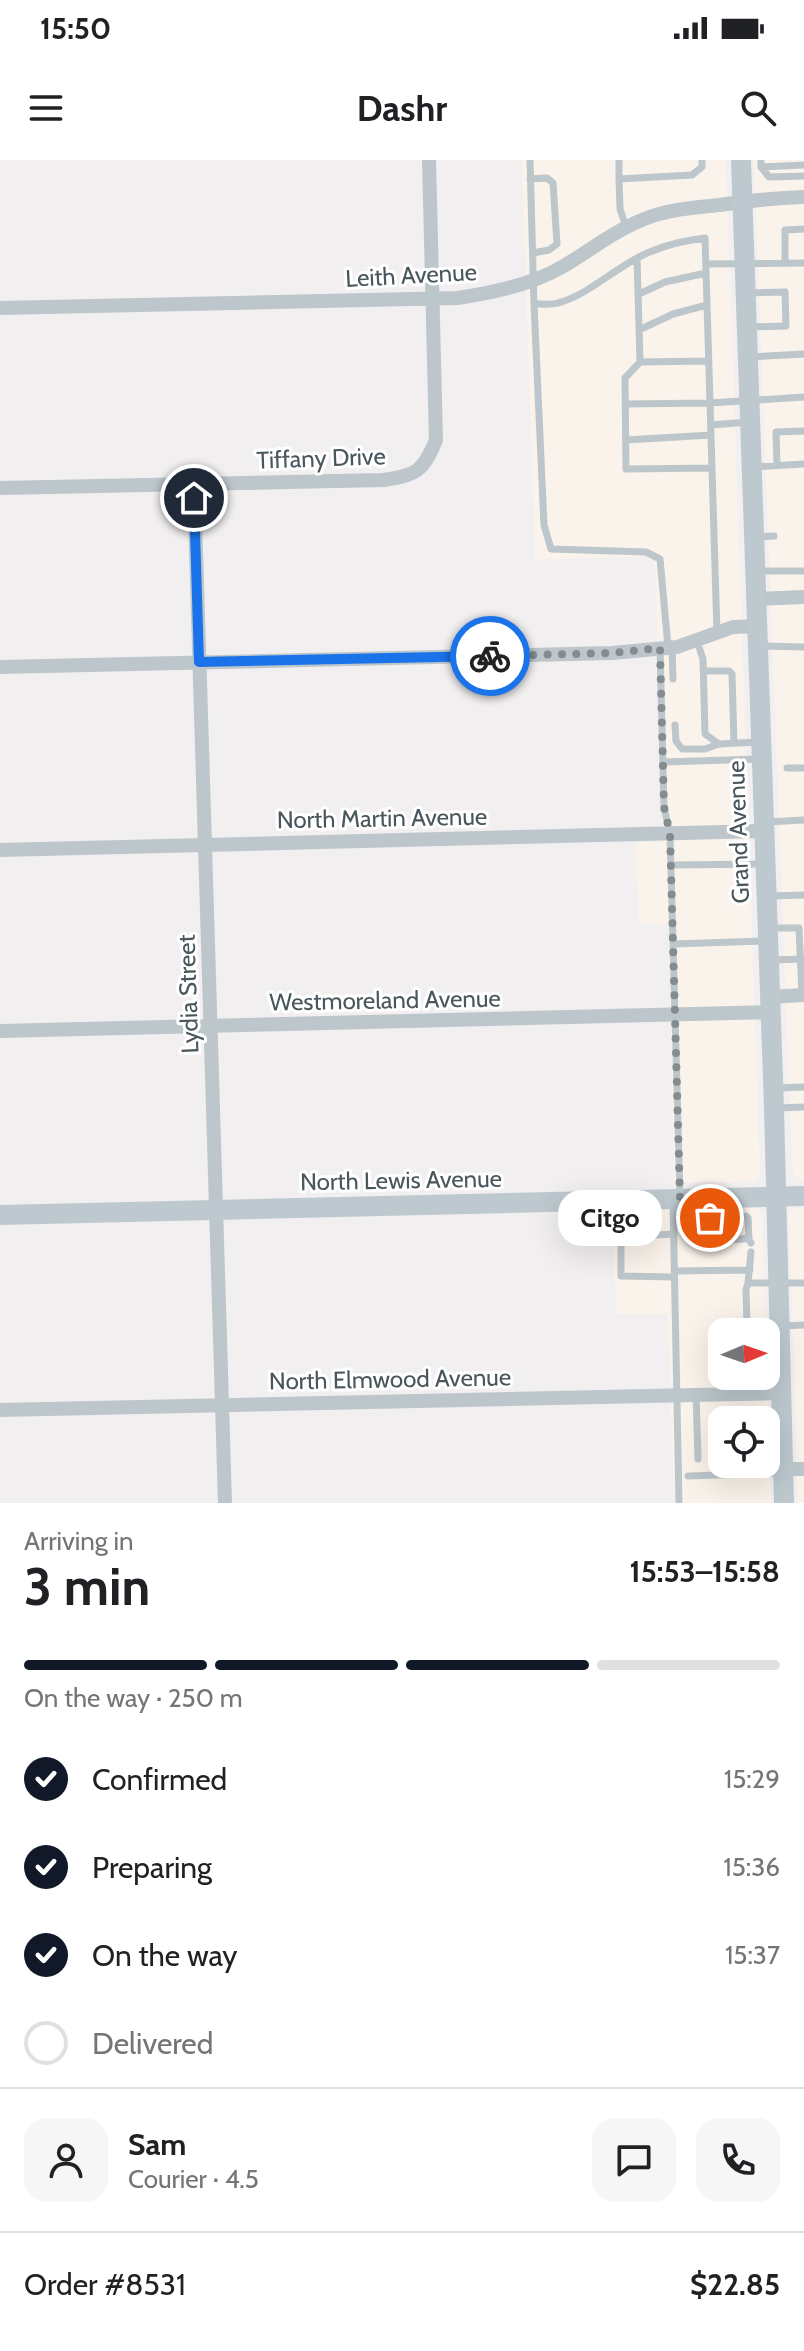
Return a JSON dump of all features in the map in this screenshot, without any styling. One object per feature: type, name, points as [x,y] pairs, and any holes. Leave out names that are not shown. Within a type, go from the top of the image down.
[{"type":"main road","name":"Grand Avenue","points":[[741,160],[751,467],[764,536],[755,571],[755,599],[780,1318]]},
{"type":"main road","name":"North Lewis Avenue","points":[[0,1215],[676,1199],[708,1208],[776,1196],[804,1196]]},
{"type":"main road","name":"Grand Avenue","points":[[780,1326],[782,1393],[790,1470],[784,1503]]},
{"type":"street","points":[[429,160],[433,298]]},
{"type":"street","name":"Leith Avenue","points":[[0,308],[457,298],[494,293],[561,268],[606,236],[671,211],[804,197]]},
{"type":"street","name":"Tiffany Drive","points":[[0,488],[383,480],[418,471],[430,456],[436,440],[433,298]]},
{"type":"street","name":"Lydia Street","points":[[194,484],[225,1503]]},
{"type":"street","points":[[755,599],[804,597]]},
{"type":"street","points":[[0,667],[612,653],[666,648],[697,641],[733,627],[757,636]]},
{"type":"street","name":"North Martin Avenue","points":[[0,850],[670,834],[764,827]]},
{"type":"street","name":"Westmoreland Avenue","points":[[0,1031],[675,1015],[770,1004],[803,996]]},
{"type":"street","name":"North Elmwood Avenue","points":[[0,1410],[782,1393]]},
{"type":"lane","points":[[530,160],[544,525],[551,549],[646,552],[660,559],[666,648],[664,807],[670,834],[675,1015],[674,1274],[679,1503]]},
{"type":"lane","points":[[619,160],[620,209],[626,227]]},
{"type":"lane","points":[[619,179],[692,175],[702,167],[702,160]]},
{"type":"lane","points":[[761,163],[804,165]]},
{"type":"lane","points":[[761,163],[769,177],[804,176]]},
{"type":"lane","points":[[530,179],[547,178],[553,183],[557,244],[549,250],[533,253]]},
{"type":"lane","points":[[785,263],[785,230],[804,229]]},
{"type":"lane","points":[[534,304],[557,303],[578,294],[658,248],[705,238],[717,633]]},
{"type":"lane","points":[[637,258],[640,362],[625,378],[626,469],[712,468]]},
{"type":"lane","points":[[639,294],[706,269],[745,262],[759,265],[804,263]]},
{"type":"lane","points":[[746,293],[785,292],[786,326],[747,327]]},
{"type":"lane","points":[[639,330],[673,314],[707,305]]},
{"type":"lane","points":[[748,357],[804,354]]},
{"type":"lane","points":[[640,362],[709,361]]},
{"type":"lane","points":[[625,404],[804,397]]},
{"type":"lane","points":[[711,425],[750,422]]},
{"type":"lane","points":[[777,465],[776,432],[804,431]]},
{"type":"lane","points":[[626,440],[711,435]]},
{"type":"lane","points":[[751,467],[804,464]]},
{"type":"lane","points":[[755,571],[804,571]]},
{"type":"lane","points":[[757,636],[804,647]]},
{"type":"lane","points":[[697,641],[703,659],[705,734],[719,744]]},
{"type":"lane","points":[[666,648],[673,679]]},
{"type":"lane","points":[[703,671],[729,671],[732,674],[734,743]]},
{"type":"lane","points":[[675,725],[676,741],[682,749],[705,749],[734,743],[761,750]]},
{"type":"lane","points":[[664,762],[761,750]]},
{"type":"lane","points":[[787,768],[804,768]]},
{"type":"lane","points":[[764,827],[804,820]]},
{"type":"lane","points":[[671,865],[765,864]]},
{"type":"lane","points":[[767,897],[804,895]]},
{"type":"lane","points":[[673,944],[768,943],[799,928],[803,996]]},
{"type":"lane","points":[[768,943],[802,959]]},
{"type":"lane","points":[[774,1098],[804,1087]]},
{"type":"lane","points":[[774,1098],[804,1107]]},
{"type":"lane","points":[[708,1208],[718,1236],[737,1240],[748,1247]]},
{"type":"lane","points":[[692,1219],[708,1208],[748,1218],[750,1270],[746,1290],[747,1318]]},
{"type":"lane","points":[[674,1234],[621,1237],[621,1276],[750,1270]]},
{"type":"lane","points":[[748,1283],[804,1283]]},
{"type":"lane","points":[[780,1326],[804,1325]]},
{"type":"lane","points":[[696,1394],[698,1459]]},
{"type":"lane","points":[[688,1476],[790,1470]]},
{"type":"shaded area","points":[[522,160],[726,160],[760,1174],[755,1181],[674,1183],[669,924],[639,924],[635,842],[663,842],[655,556],[535,560]]},
{"type":"shaded area","points":[[754,160],[804,160],[804,1180],[794,1176],[792,1167]]},
{"type":"shaded area","points":[[756,1208],[762,1213],[765,1318],[708,1318],[708,1390],[767,1390],[768,1406],[708,1406],[708,1478],[770,1478],[771,1503],[674,1503],[668,1314],[616,1314],[613,1209]]},
{"type":"shaded area","points":[[804,1208],[804,1503],[798,1503],[789,1217],[790,1212]]},
{"type":"way so far","points":[[490,656],[612,653],[660,648],[664,807],[670,834],[680,1199],[707,1198],[710,1218]]},
{"type":"place","name":"Citgo","points":[[710,1218]]},
{"type":"route","points":[[194,498],[199,662],[490,656]]}]
